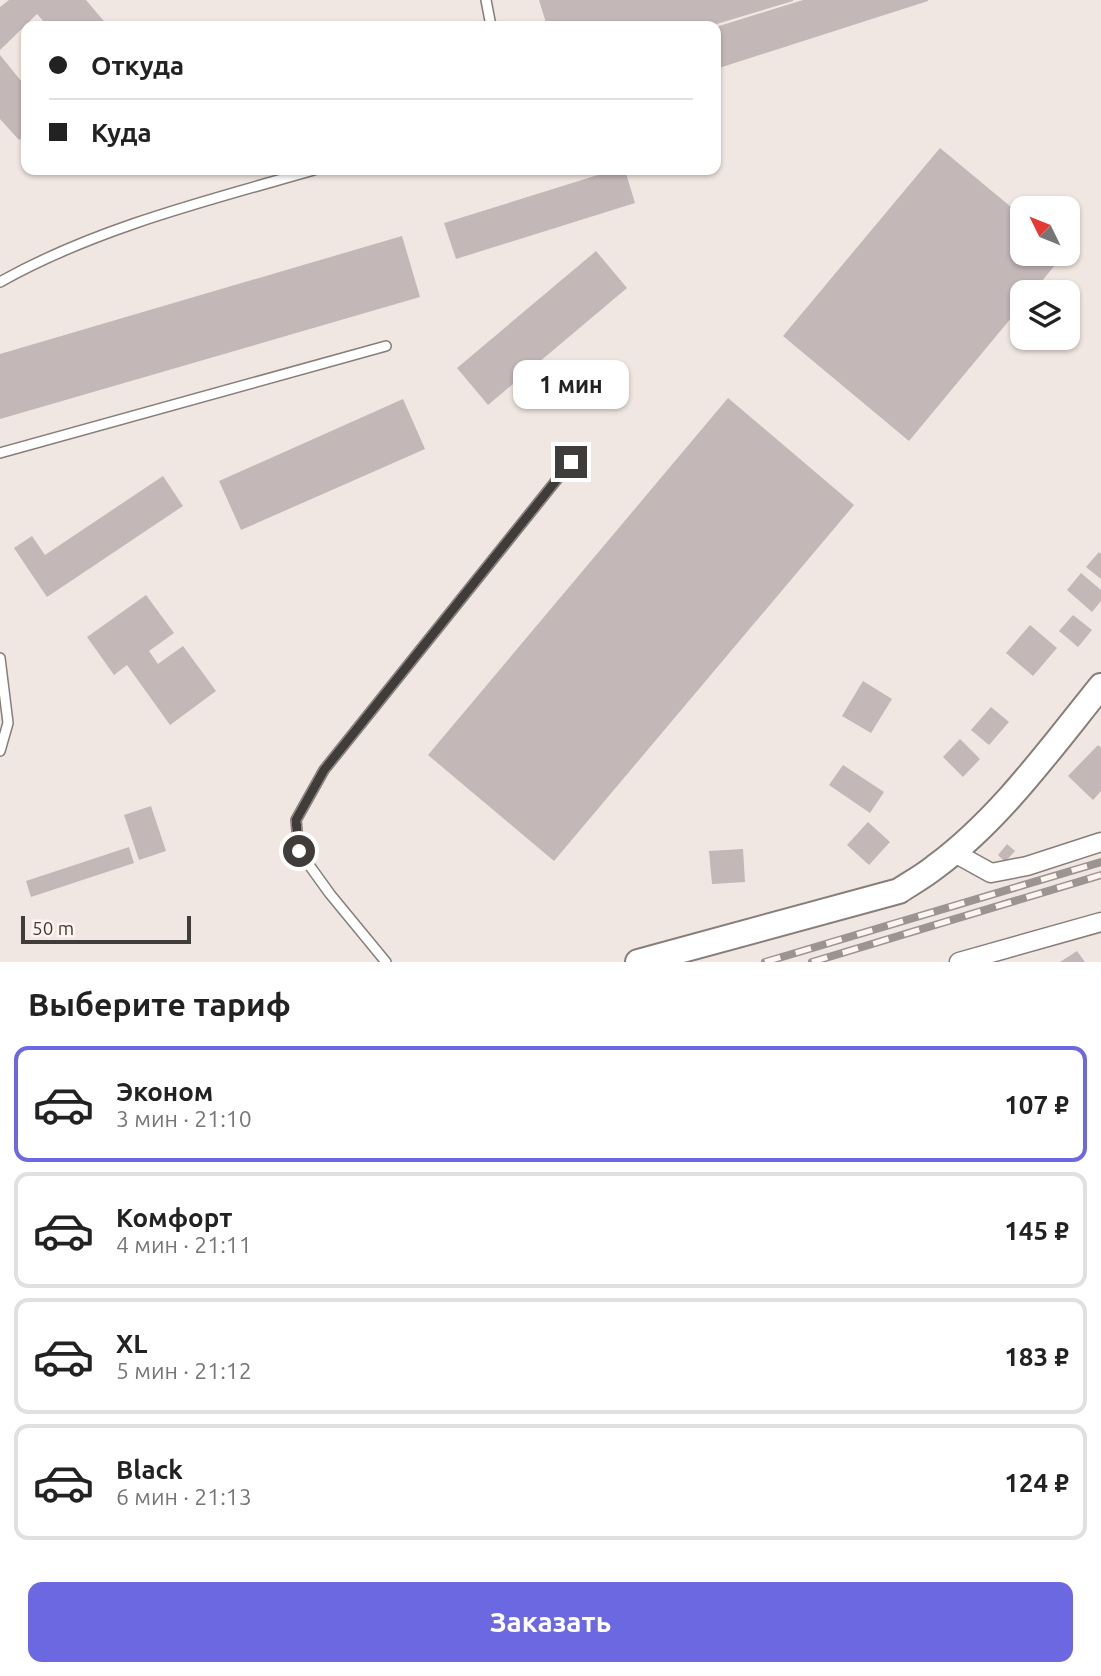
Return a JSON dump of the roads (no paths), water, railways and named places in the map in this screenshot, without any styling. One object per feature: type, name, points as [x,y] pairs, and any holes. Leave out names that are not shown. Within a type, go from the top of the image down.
[{"type":"main road","points":[[638,962],[899,891],[936,867],[982,825],[1031,772],[1101,686]]},
{"type":"street","points":[[953,852],[991,873],[1027,866],[1101,842]]},
{"type":"street","points":[[959,962],[1101,922]]},
{"type":"lane","points":[[486,0],[490,21]]},
{"type":"lane","points":[[0,282],[31,265],[163,213],[296,175]]},
{"type":"lane","points":[[0,453],[386,346]]},
{"type":"lane","points":[[386,962],[330,894],[299,851],[296,820],[324,770],[571,462]]},
{"type":"lane","points":[[0,665],[8,723],[0,751]]},
{"type":"railway","points":[[765,962],[1101,862]]},
{"type":"railway","points":[[812,962],[1101,875]]}]
